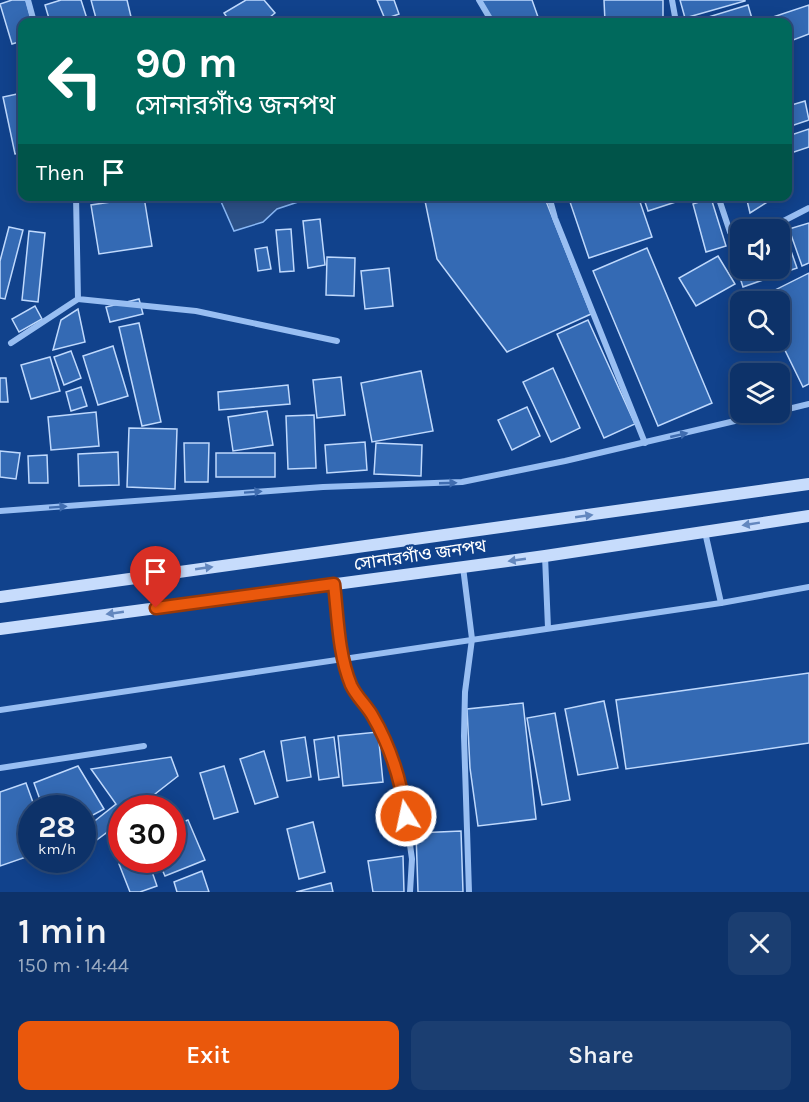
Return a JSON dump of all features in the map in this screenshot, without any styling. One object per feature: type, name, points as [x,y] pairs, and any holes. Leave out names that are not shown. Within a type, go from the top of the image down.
[{"type":"main road","name":"সোনারগাঁও জনপথ","points":[[0,597],[809,484]]},
{"type":"main road","name":"সোনারগাঁও জনপথ","points":[[0,629],[545,556],[809,516]]},
{"type":"street","points":[[28,0],[33,18]]},
{"type":"street","points":[[479,0],[490,18]]},
{"type":"street","points":[[672,0],[675,18]]},
{"type":"street","points":[[76,201],[78,299]]},
{"type":"street","points":[[550,201],[555,218],[645,443]]},
{"type":"street","points":[[720,201],[730,232]]},
{"type":"street","points":[[788,219],[809,208]]},
{"type":"street","points":[[11,343],[78,299],[196,310],[337,341]]},
{"type":"street","points":[[790,409],[809,404]]},
{"type":"street","points":[[0,511],[323,487],[462,482],[730,422]]},
{"type":"street","points":[[705,531],[721,603]]},
{"type":"street","points":[[545,556],[548,628]]},
{"type":"street","points":[[463,567],[472,639],[465,692],[464,736],[469,892]]},
{"type":"street","points":[[334,584],[342,659],[352,687],[371,713],[389,745],[403,795],[412,859],[410,892]]},
{"type":"street","points":[[0,710],[721,603],[809,587]]},
{"type":"street","points":[[0,768],[144,746]]},
{"type":"water","points":[[221,201],[301,201],[277,209],[263,222],[234,231]]},
{"type":"building","points":[[12,0],[26,0],[31,18],[18,18],[18,42],[12,44],[0,4]]},
{"type":"building","points":[[61,0],[81,0],[87,18],[49,18],[45,5]]},
{"type":"building","points":[[91,0],[127,0],[131,18],[96,18]]},
{"type":"building","points":[[246,0],[264,0],[275,13],[269,18],[227,18],[224,13]]},
{"type":"building","points":[[377,0],[394,0],[399,14],[385,18]]},
{"type":"building","points":[[479,0],[532,0],[538,17],[535,18],[490,18]]},
{"type":"building","points":[[604,0],[663,0],[663,18],[605,18]]},
{"type":"building","points":[[680,0],[745,0],[745,1],[685,18]]},
{"type":"building","points":[[748,5],[752,18],[705,18]]},
{"type":"building","points":[[809,5],[809,34],[792,40],[792,18],[770,18]]},
{"type":"building","points":[[18,94],[18,154],[15,154],[3,97]]},
{"type":"building","points":[[805,101],[809,120],[792,126],[792,105]]},
{"type":"building","points":[[809,129],[809,147],[792,153],[792,135]]},
{"type":"building","points":[[118,201],[145,201],[152,246],[99,254],[91,205]]},
{"type":"building","points":[[425,201],[546,201],[591,314],[507,352],[437,259]]},
{"type":"building","points":[[570,201],[640,201],[652,237],[589,258]]},
{"type":"building","points":[[645,201],[679,201],[648,211]]},
{"type":"building","points":[[712,201],[726,246],[706,252],[693,204]]},
{"type":"building","points":[[747,201],[769,201],[750,213]]},
{"type":"building","points":[[320,219],[325,265],[308,268],[303,221]]},
{"type":"building","points":[[809,223],[809,263],[802,266],[790,229]]},
{"type":"building","points":[[9,227],[23,230],[5,299],[0,298],[0,261]]},
{"type":"building","points":[[291,229],[294,271],[280,272],[276,230]]},
{"type":"building","points":[[29,231],[45,233],[38,302],[22,300]]},
{"type":"building","points":[[267,247],[271,269],[258,271],[255,249]]},
{"type":"building","points":[[647,248],[712,403],[658,426],[593,271]]},
{"type":"building","points":[[790,248],[797,268],[790,270]]},
{"type":"building","points":[[718,256],[735,284],[696,306],[679,278]]},
{"type":"building","points":[[327,257],[355,258],[354,296],[326,295]]},
{"type":"building","points":[[389,268],[393,306],[365,309],[361,271]]},
{"type":"building","points":[[809,273],[809,384],[803,387],[785,351],[790,351],[790,291],[773,291]]},
{"type":"building","points":[[740,279],[766,279],[743,287]]},
{"type":"building","points":[[139,299],[143,314],[110,322],[106,307]]},
{"type":"building","points":[[35,306],[42,319],[19,332],[12,319]]},
{"type":"building","points":[[78,309],[85,342],[53,350],[61,320]]},
{"type":"building","points":[[588,320],[635,424],[604,438],[557,334]]},
{"type":"building","points":[[139,323],[161,422],[142,426],[119,327]]},
{"type":"building","points":[[113,346],[128,396],[98,405],[83,356]]},
{"type":"building","points":[[71,351],[81,378],[64,385],[54,357]]},
{"type":"building","points":[[50,357],[60,391],[31,399],[21,365]]},
{"type":"building","points":[[553,368],[580,428],[551,442],[523,382]]},
{"type":"building","points":[[421,371],[433,431],[372,442],[361,383]]},
{"type":"building","points":[[341,377],[345,415],[317,418],[313,380]]},
{"type":"building","points":[[0,378],[6,378],[8,402],[0,402]]},
{"type":"building","points":[[288,385],[290,404],[219,410],[218,392]]},
{"type":"building","points":[[81,387],[87,406],[71,411],[66,392]]},
{"type":"building","points":[[527,407],[540,436],[512,450],[498,420]]},
{"type":"building","points":[[267,411],[273,445],[233,451],[228,417]]},
{"type":"building","points":[[96,412],[99,446],[51,450],[48,417]]},
{"type":"building","points":[[314,415],[316,468],[288,469],[286,416]]},
{"type":"building","points":[[129,428],[177,429],[175,489],[127,487]]},
{"type":"building","points":[[365,442],[367,470],[327,473],[325,445]]},
{"type":"building","points":[[184,443],[209,443],[208,482],[185,482]]},
{"type":"building","points":[[376,443],[422,445],[421,476],[374,474]]},
{"type":"building","points":[[0,451],[20,453],[16,479],[0,477]]},
{"type":"building","points":[[118,452],[119,485],[79,486],[78,454]]},
{"type":"building","points":[[216,453],[275,453],[275,477],[216,477]]},
{"type":"building","points":[[47,455],[48,483],[29,483],[28,456]]},
{"type":"building","points":[[809,673],[809,743],[626,769],[616,700]]},
{"type":"building","points":[[604,701],[618,768],[578,775],[565,709]]},
{"type":"building","points":[[523,703],[536,819],[478,826],[470,768],[467,709]]},
{"type":"building","points":[[555,713],[570,800],[542,805],[527,718]]},
{"type":"building","points":[[378,732],[383,782],[343,786],[338,736]]},
{"type":"building","points":[[305,737],[311,777],[287,781],[281,741]]},
{"type":"building","points":[[334,737],[339,777],[319,780],[314,740]]},
{"type":"building","points":[[264,751],[278,797],[255,804],[240,759]]},
{"type":"building","points":[[171,757],[178,776],[154,795],[110,795],[91,769]]},
{"type":"building","points":[[78,766],[96,795],[38,795],[34,783]]},
{"type":"building","points":[[224,766],[238,812],[214,819],[200,773]]},
{"type":"building","points":[[26,783],[30,795],[18,795],[18,860],[0,866],[0,792]]},
{"type":"building","points":[[96,796],[104,809],[96,813]]},
{"type":"building","points":[[108,810],[108,832],[96,840],[96,820]]},
{"type":"building","points":[[188,820],[205,860],[186,868],[186,821]]},
{"type":"building","points":[[313,822],[325,872],[299,879],[287,829]]},
{"type":"building","points":[[461,831],[463,892],[418,892],[416,833]]},
{"type":"building","points":[[403,856],[404,892],[373,892],[368,861]]},
{"type":"building","points":[[202,871],[209,892],[177,892],[174,882]]},
{"type":"building","points":[[123,873],[152,873],[157,886],[140,892],[130,892]]},
{"type":"building","points":[[331,883],[333,892],[296,892]]},
{"type":"route","points":[[156,608],[334,584],[342,659],[352,687],[371,713],[389,745],[403,795],[406,816]]}]
